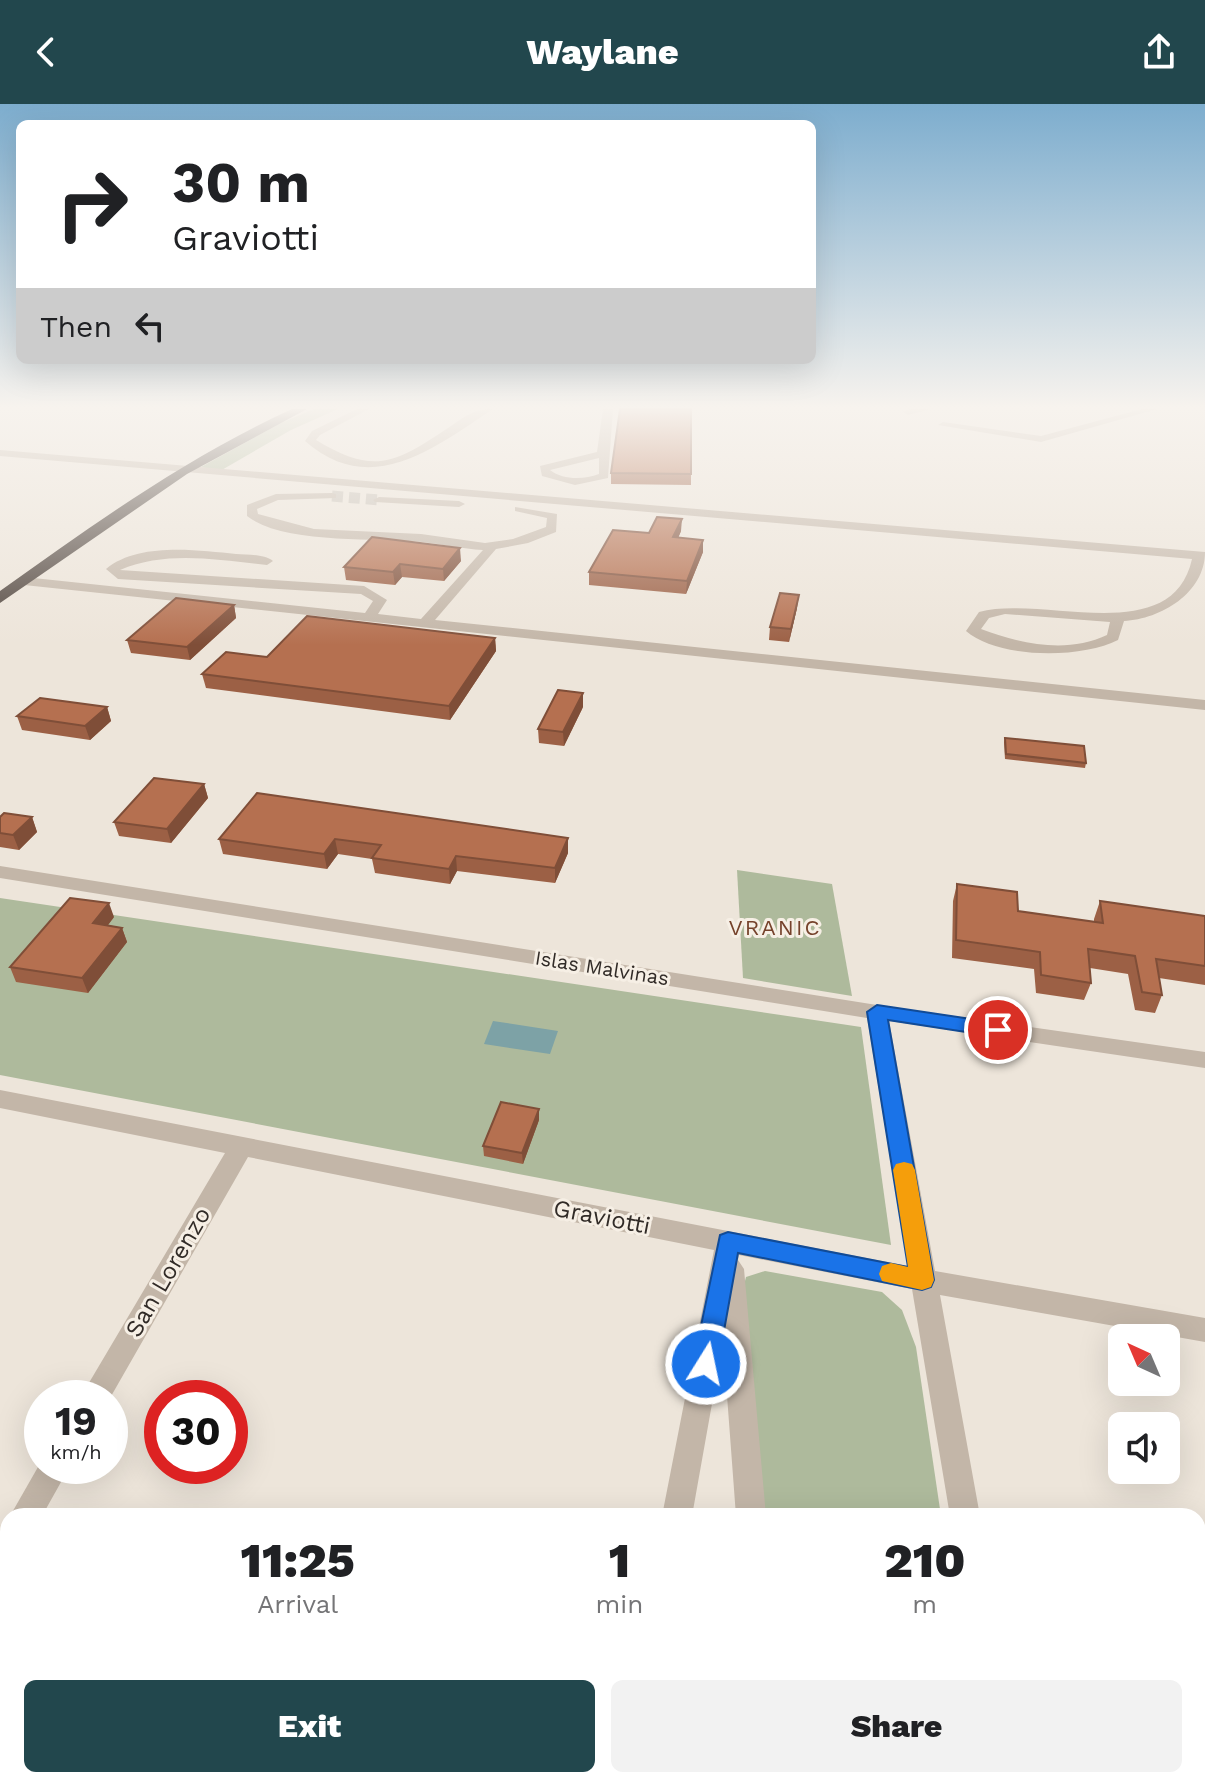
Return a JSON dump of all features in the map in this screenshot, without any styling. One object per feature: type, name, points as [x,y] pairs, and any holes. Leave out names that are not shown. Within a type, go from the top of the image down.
[{"type":"highway","points":[[0,598],[156,488]]},
{"type":"street","points":[[400,488],[1201,556],[1181,597],[1158,610],[1118,617],[1007,610],[984,615],[973,631],[1002,643],[1030,647],[1098,647],[1113,637],[1118,617]]},
{"type":"street","points":[[332,496],[276,497],[251,507],[253,516],[274,526],[333,534],[448,540],[492,547],[526,541],[552,529],[553,516],[536,511],[419,513],[379,500]]},
{"type":"street","points":[[419,513],[427,533],[448,540]]},
{"type":"street","points":[[425,623],[492,547]]},
{"type":"street","points":[[118,575],[112,569],[129,560],[164,555],[267,561]]},
{"type":"street","points":[[74,586],[97,577],[118,575],[364,590],[380,600],[369,617]]},
{"type":"street","points":[[24,581],[1205,705]]},
{"type":"street","name":"Islas Malvinas","points":[[0,872],[877,1012],[1205,1060]]},
{"type":"street","points":[[877,1012],[964,1508]]},
{"type":"street","name":"Graviotti","points":[[0,1099],[922,1280],[1205,1330]]},
{"type":"street","name":"San Lorenzo","points":[[105,1380],[241,1147]]},
{"type":"street","points":[[678,1508],[728,1242]]},
{"type":"street","points":[[728,1242],[750,1508]]},
{"type":"street","points":[[30,1508],[44,1484]]},
{"type":"green space","points":[[737,870],[832,884],[852,996],[743,978]]},
{"type":"green space","points":[[0,898],[861,1027],[891,1245],[0,1075]]},
{"type":"green space","points":[[765,1271],[882,1292],[902,1310],[916,1347],[940,1508],[762,1508],[742,1293],[746,1277]]},
{"type":"water","points":[[493,1021],[558,1031],[550,1054],[484,1044]]},
{"type":"building","points":[[657,517],[682,519],[673,537],[703,540],[687,581],[589,572],[613,530],[649,533]]},
{"type":"building","points":[[372,537],[460,548],[443,569],[400,564],[393,572],[344,567]]},
{"type":"building","points":[[780,593],[799,595],[791,629],[770,627]]},
{"type":"building","points":[[176,598],[234,605],[187,647],[127,640]]},
{"type":"building","points":[[307,616],[495,638],[449,706],[202,674],[226,652],[267,657]]},
{"type":"building","points":[[558,690],[583,693],[563,732],[538,729]]},
{"type":"building","points":[[40,698],[107,707],[85,726],[17,716]]},
{"type":"building","points":[[1005,738],[1084,746],[1086,763],[1006,754]]},
{"type":"building","points":[[154,778],[204,784],[167,829],[114,822]]},
{"type":"building","points":[[257,793],[568,838],[555,868],[456,856],[449,869],[372,858],[381,845],[335,839],[324,854],[219,839]]},
{"type":"building","points":[[4,813],[32,817],[13,835],[0,833],[0,817]]},
{"type":"building","points":[[957,884],[1017,892],[1018,911],[1103,923],[1100,901],[1205,916],[1205,966],[1156,959],[1162,995],[1142,992],[1135,956],[1088,949],[1091,983],[1041,975],[1040,952],[956,940]]},
{"type":"building","points":[[70,898],[109,903],[93,923],[122,928],[82,978],[10,967]]},
{"type":"building","points":[[501,1102],[539,1109],[522,1153],[483,1146]]},
{"type":"tunnel","points":[[332,496],[379,500]]},
{"type":"slow traffic","points":[[891,1274],[922,1280],[904,1170]]},
{"type":"district","name":"VRANIC","points":[[775,927]]},
{"type":"route","points":[[706,1364],[728,1242],[922,1280],[877,1012],[998,1030]]}]
